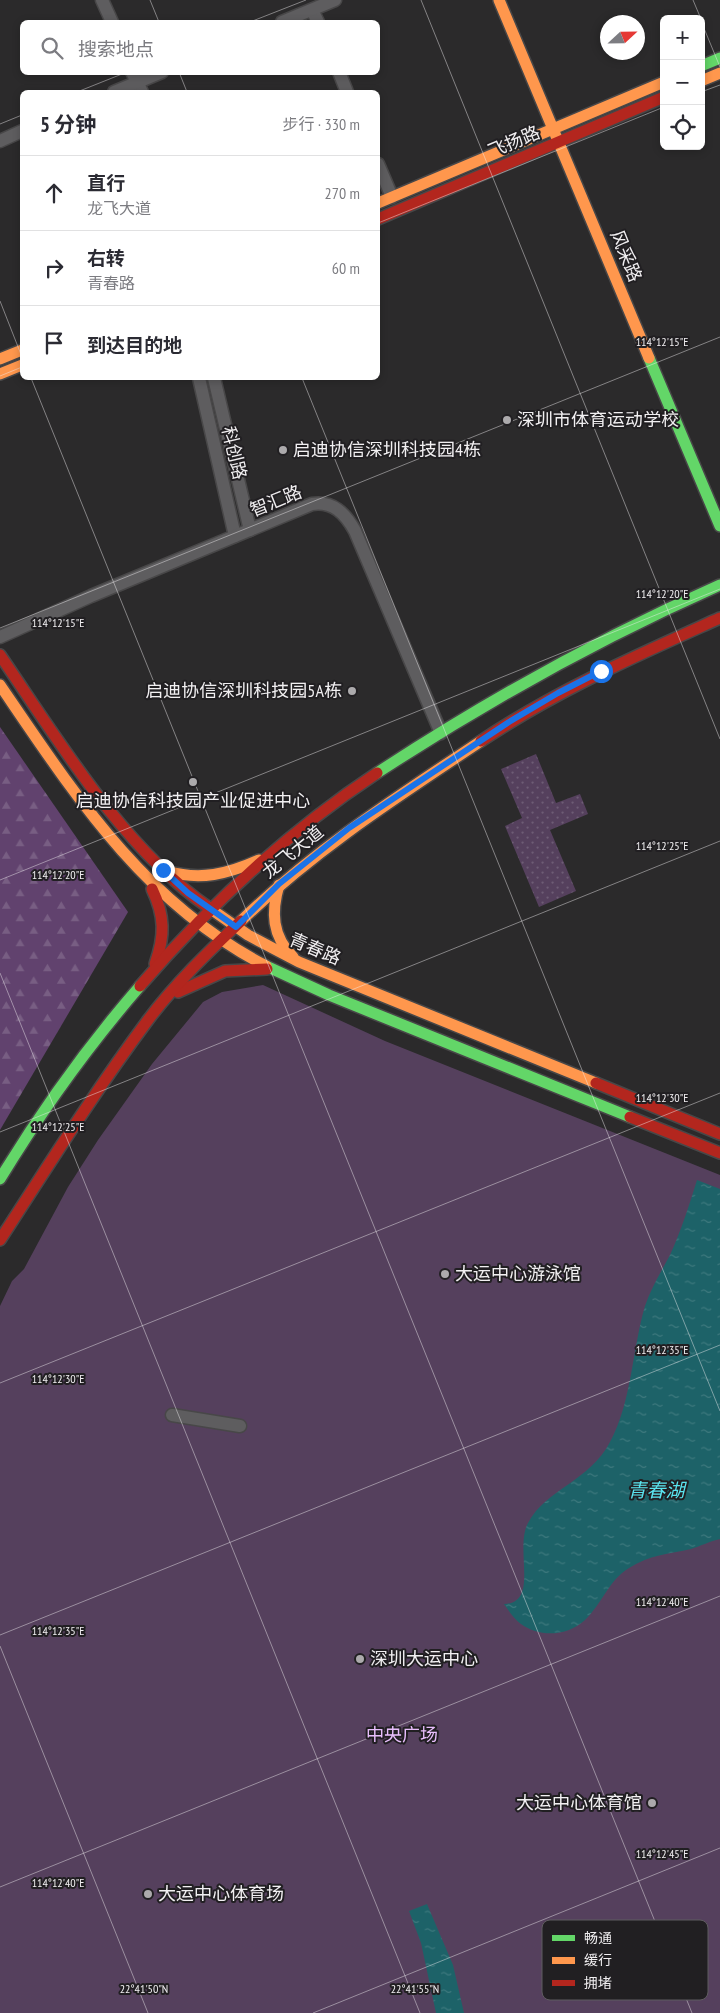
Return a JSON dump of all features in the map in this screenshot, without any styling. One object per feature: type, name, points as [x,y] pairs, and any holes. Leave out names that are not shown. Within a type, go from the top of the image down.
[{"type":"street","points":[[102,0],[111,20]]},
{"type":"street","points":[[287,20],[335,0]]},
{"type":"street","name":"风采路","points":[[499,0],[561,124],[572,141]]},
{"type":"street","points":[[312,10],[317,20]]},
{"type":"street","points":[[705,64],[720,58]]},
{"type":"street","points":[[705,79],[720,72]]},
{"type":"street","points":[[121,90],[137,85],[156,75]]},
{"type":"street","points":[[340,75],[346,90]]},
{"type":"street","name":"飞扬路","points":[[380,202],[660,84]]},
{"type":"street","name":"飞扬路","points":[[380,218],[560,142],[572,141],[660,99]]},
{"type":"street","name":"风采路","points":[[561,124],[560,142],[720,526]]},
{"type":"street","points":[[0,141],[20,132]]},
{"type":"street","points":[[380,169],[392,198]]},
{"type":"street","points":[[656,344],[720,496]]},
{"type":"street","points":[[0,359],[20,351]]},
{"type":"street","points":[[0,374],[20,366]]},
{"type":"street","name":"科创路","points":[[199,380],[235,536]]},
{"type":"street","points":[[214,380],[250,530]]},
{"type":"street","name":"智汇路","points":[[0,637],[312,504],[330,505],[344,514],[354,531],[441,734]]},
{"type":"street","name":"龙飞大道","points":[[0,1179],[57,1092],[119,1009],[154,969],[211,910],[341,798],[505,693],[590,646],[720,585]]},
{"type":"street","name":"龙飞大道","points":[[0,1240],[105,1078],[168,997],[220,940],[236,927],[279,884],[349,828],[525,712],[601,671],[720,618]]},
{"type":"street","name":"青春路","points":[[0,655],[93,790],[121,825],[163,870],[211,910],[236,927],[261,943],[299,962],[720,1134]]},
{"type":"street","name":"青春路","points":[[0,685],[98,824],[147,880],[197,924],[220,940],[272,970],[720,1153]]},
{"type":"street","points":[[163,870],[180,876],[214,877],[230,873],[274,854]]},
{"type":"street","points":[[147,880],[158,899],[165,924],[164,936],[154,969]]},
{"type":"street","points":[[279,884],[274,902],[274,925],[282,944],[299,962]]},
{"type":"street","points":[[168,997],[225,971],[272,970]]},
{"type":"street","points":[[172,1415],[240,1426]]},
{"type":"green space","points":[[0,727],[128,912],[0,1130]]},
{"type":"green space","points":[[536,754],[556,803],[580,794],[588,814],[550,830],[576,891],[539,907],[505,826],[522,818],[501,769]]},
{"type":"green space","name":"深圳大运中心","points":[[263,985],[385,1041],[720,1175],[720,2013],[0,2013],[0,1306],[12,1281],[24,1269],[68,1187],[98,1140],[152,1064],[203,1002],[222,992]]},
{"type":"water","name":"青春湖","points":[[697,1180],[720,1189],[720,1539],[691,1549],[652,1558],[629,1568],[610,1586],[591,1614],[578,1625],[562,1632],[537,1632],[518,1622],[504,1604],[515,1601],[521,1595],[524,1585],[524,1534],[528,1523],[536,1511],[591,1466],[610,1442],[623,1410],[645,1306],[653,1286],[674,1246]]},
{"type":"water","points":[[427,1904],[453,1965],[464,2013],[436,2013],[421,1943],[409,1911]]},
{"type":"traffic: fast","points":[[705,64],[720,58]]},
{"type":"traffic: fast","points":[[649,358],[720,526]]},
{"type":"traffic: fast","points":[[377,773],[418,746],[545,672],[675,605],[720,585]]},
{"type":"traffic: fast","points":[[266,966],[329,995],[630,1117]]},
{"type":"traffic: fast","points":[[0,1179],[66,1079],[140,986]]},
{"type":"traffic: slow","points":[[499,0],[649,358]]},
{"type":"traffic: slow","points":[[705,79],[720,73]]},
{"type":"traffic: slow","points":[[380,202],[660,84]]},
{"type":"traffic: slow","points":[[0,359],[20,351]]},
{"type":"traffic: slow","points":[[0,374],[20,366]]},
{"type":"traffic: slow","points":[[0,685],[85,806],[115,843],[148,878],[184,911],[223,940],[266,966]]},
{"type":"traffic: slow","points":[[241,921],[297,871],[357,825],[481,741]]},
{"type":"traffic: slow","points":[[167,871],[202,876],[236,869],[259,860]]},
{"type":"traffic: slow","points":[[279,885],[276,895],[275,923],[281,941],[293,957]]},
{"type":"traffic: slow","points":[[208,907],[248,935],[299,962],[596,1083]]},
{"type":"traffic: jam","points":[[380,218],[660,99]]},
{"type":"traffic: jam","points":[[481,741],[568,689],[720,618]]},
{"type":"traffic: jam","points":[[0,655],[69,757],[120,824],[177,883],[208,907]]},
{"type":"traffic: jam","points":[[140,986],[166,956],[251,871],[313,819],[377,773]]},
{"type":"traffic: jam","points":[[152,889],[159,908],[162,926],[161,944],[155,964]]},
{"type":"traffic: jam","points":[[0,1240],[91,1101],[148,1020],[204,956],[241,921]]},
{"type":"traffic: jam","points":[[178,992],[225,971],[267,969]]},
{"type":"traffic: jam","points":[[596,1083],[720,1134]]},
{"type":"traffic: jam","points":[[630,1117],[720,1153]]},
{"type":"place","name":"深圳市体育运动学校","points":[[507,420]]},
{"type":"place","name":"启迪协信深圳科技园4栋","points":[[283,450]]},
{"type":"place","name":"启迪协信深圳科技园5A栋","points":[[352,691]]},
{"type":"place","name":"启迪协信科技园产业促进中心","points":[[193,782]]},
{"type":"place","name":"大运中心游泳馆","points":[[445,1274]]},
{"type":"place","name":"深圳大运中心","points":[[360,1659]]},
{"type":"place","name":"大运中心体育馆","points":[[652,1803]]},
{"type":"place","name":"大运中心体育场","points":[[148,1894]]},
{"type":"route","points":[[163,870],[188,893],[236,927],[279,884],[349,828],[509,722],[558,693],[601,671]]},
{"type":"park label","name":"中央广场","points":[[402,1735]]}]
